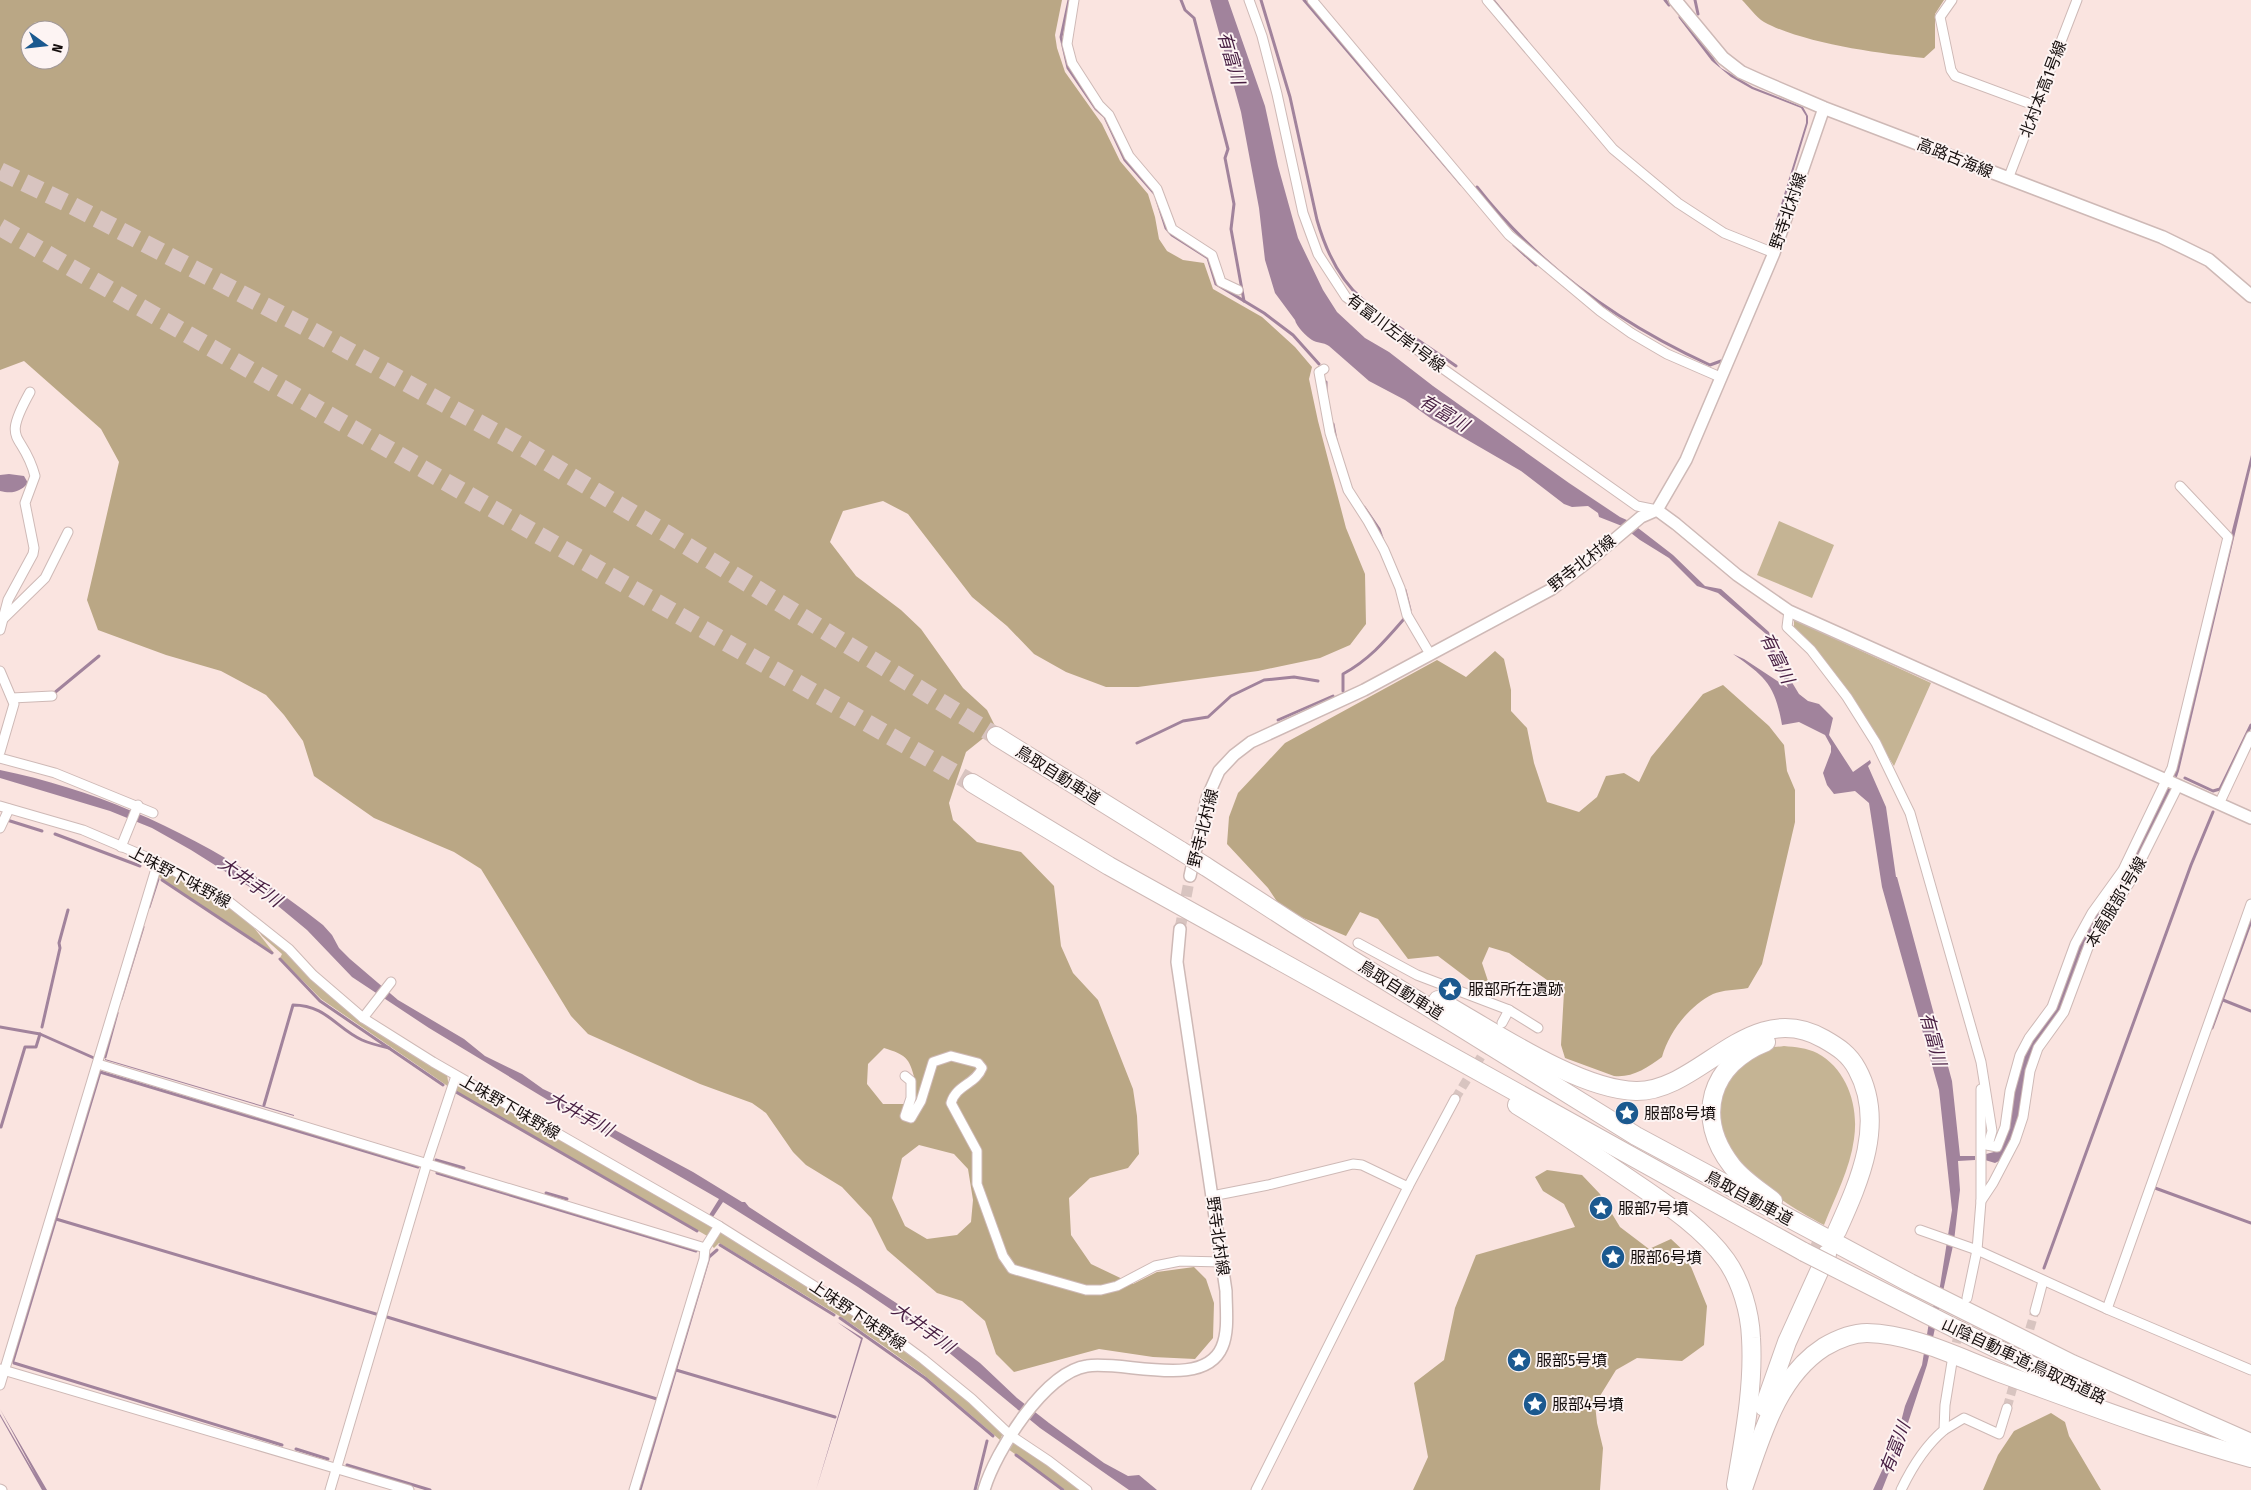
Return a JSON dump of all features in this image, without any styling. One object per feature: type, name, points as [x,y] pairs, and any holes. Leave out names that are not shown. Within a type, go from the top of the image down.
[{"type":"highway","name":"鳥取自動車道","points":[[996,736],[1181,851],[1198,871],[1296,925],[1636,1136],[1827,1230]]},
{"type":"highway","name":"鳥取自動車道","points":[[972,783],[1109,866],[1428,1041],[1625,1154],[1816,1252]]},
{"type":"highway","points":[[1296,925],[1571,1073],[1614,1090],[1639,1091],[1674,1081],[1730,1045],[1749,1036],[1768,1031],[1788,1029],[1817,1035],[1836,1046],[1851,1058],[1864,1081],[1869,1104],[1870,1121],[1868,1150],[1861,1177],[1827,1230]]},
{"type":"highway","points":[[1827,1230],[1847,1185],[1859,1143],[1861,1120],[1855,1085],[1846,1070],[1827,1051],[1810,1043],[1789,1039],[1770,1040],[1750,1048],[1737,1057],[1723,1071],[1717,1085],[1711,1110],[1716,1139],[1733,1166],[1754,1186],[1781,1206],[1857,1255]]},
{"type":"highway","points":[[1428,1041],[1456,1069],[1528,1112],[1674,1210],[1715,1246],[1727,1262],[1739,1284],[1751,1338],[1750,1377],[1740,1490]]},
{"type":"highway","name":"山陰自動車道;鳥取西道路","points":[[1827,1230],[1857,1255],[1910,1283],[1964,1303],[2072,1364],[2251,1443]]},
{"type":"highway","points":[[1744,1434],[1786,1321],[1816,1252]]},
{"type":"highway","points":[[1740,1490],[1762,1414],[1816,1252]]},
{"type":"highway","name":"山陰自動車道;鳥取西道路","points":[[1816,1252],[1956,1330],[2065,1383],[2175,1427],[2251,1454]]},
{"type":"highway","points":[[1740,1490],[1772,1410],[1787,1384],[1806,1360],[1825,1346],[1844,1337],[1865,1333],[1898,1337],[1950,1358],[2251,1458]]},
{"type":"main road","name":"高路古海線","points":[[1675,0],[1724,58],[1741,72],[1824,108],[2162,237],[2209,260],[2251,295]]},
{"type":"street","points":[[1074,0],[1067,44],[1072,63],[1099,105],[1110,115],[1129,156],[1157,189],[1172,229],[1212,255],[1221,282],[1238,290]]},
{"type":"street","name":"有富川左岸1号線","points":[[1249,0],[1262,36],[1277,94],[1303,213],[1318,254],[1346,297],[1442,368],[1637,506],[1657,510]]},
{"type":"street","points":[[1312,0],[1509,235],[1587,301],[1631,333],[1667,354],[1720,377]]},
{"type":"street","points":[[1487,0],[1613,149],[1678,203],[1724,233],[1774,253]]},
{"type":"street","points":[[1952,0],[1940,17],[1951,70],[1955,76],[2036,106]]},
{"type":"street","name":"北村本高1号線","points":[[2008,179],[2077,0]]},
{"type":"street","name":"野寺北村線","points":[[1198,871],[1207,798],[1219,771],[1234,755],[1251,742],[1364,690],[1552,589],[1589,561],[1641,517],[1657,510],[1686,460],[1774,253],[1824,108]]},
{"type":"street","points":[[1324,369],[1319,372],[1330,433],[1348,490],[1368,520],[1384,550],[1400,588],[1407,615],[1430,654]]},
{"type":"street","points":[[0,630],[8,600],[30,560],[34,548],[25,503],[36,476],[8,430],[8,423],[13,412],[30,392]]},
{"type":"street","points":[[1985,1144],[1997,1147],[2005,1127],[2010,1092],[2020,1055],[2029,1038],[2052,1007],[2075,944],[2092,913],[2123,870],[2172,784],[2172,768],[2228,537],[2180,486]]},
{"type":"street","points":[[1657,510],[1737,575],[1789,611],[2251,818]]},
{"type":"street","points":[[3,619],[45,578],[68,532]]},
{"type":"street","points":[[1789,611],[1787,627],[1811,650],[1848,697],[1876,743],[1910,813],[1982,1065],[1985,1144],[1981,1201]]},
{"type":"street","points":[[0,671],[14,704],[0,752]]},
{"type":"street","points":[[12,698],[52,696]]},
{"type":"street","points":[[2219,804],[2251,736]]},
{"type":"street","points":[[0,758],[55,773],[153,813]]},
{"type":"street","name":"本高服部1号線","points":[[1964,1303],[1977,1250],[1981,1201],[1993,1183],[2015,1141],[2022,1117],[2030,1071],[2038,1048],[2064,1012],[2089,945],[2130,882],[2172,784]]},
{"type":"street","points":[[123,843],[138,807]]},
{"type":"street","points":[[0,828],[4,808]]},
{"type":"street","name":"上味野下味野線","points":[[4,808],[123,843],[227,900],[289,949],[313,975],[456,1076],[718,1226],[881,1328],[923,1359],[1087,1490]]},
{"type":"street","points":[[0,1385],[2,1370],[98,1064],[158,862]]},
{"type":"street","points":[[2107,1309],[2251,904]]},
{"type":"street","name":"野寺北村線","points":[[1012,1431],[1043,1394],[1072,1371],[1086,1366],[1105,1365],[1183,1371],[1205,1365],[1216,1358],[1222,1346],[1226,1324],[1226,1291],[1177,962],[1180,929]]},
{"type":"street","points":[[1358,943],[1417,975],[1509,1010],[1538,1028]]},
{"type":"street","points":[[366,1014],[391,982]]},
{"type":"street","points":[[1502,1023],[1509,1010]]},
{"type":"street","points":[[905,1076],[911,1081],[910,1098],[904,1116],[911,1118],[921,1101],[932,1062],[950,1056],[978,1063],[982,1068],[980,1073],[954,1093],[951,1103],[977,1150],[977,1184],[1003,1256],[1012,1269],[1086,1290],[1102,1290],[1117,1286],[1155,1266],[1180,1261],[1222,1262]]},
{"type":"street","points":[[98,1064],[705,1248]]},
{"type":"street","points":[[330,1490],[427,1163],[456,1076]]},
{"type":"street","points":[[1256,1490],[1408,1187],[1455,1099]]},
{"type":"street","points":[[1212,1196],[1268,1185],[1353,1164],[1362,1164],[1408,1187]]},
{"type":"street","points":[[634,1490],[704,1259],[705,1248],[718,1226]]},
{"type":"street","points":[[1920,1230],[1977,1250],[2043,1281],[2251,1370]]},
{"type":"street","points":[[2035,1311],[2043,1281]]},
{"type":"street","points":[[1944,1430],[1950,1358]]},
{"type":"street","points":[[2,1370],[409,1490]]},
{"type":"street","points":[[1901,1490],[1925,1449],[1944,1430],[1964,1418],[1999,1434],[2007,1408]]},
{"type":"street","points":[[984,1490],[994,1464],[1012,1431]]},
{"type":"shaded area","points":[[0,0],[1062,0],[1055,35],[1065,72],[1102,124],[1120,161],[1148,194],[1159,239],[1167,251],[1183,260],[1204,263],[1213,289],[1262,317],[1295,347],[1312,367],[1309,379],[1318,421],[1346,528],[1365,574],[1366,624],[1350,645],[1320,658],[1258,671],[1138,687],[1106,687],[1066,672],[1034,654],[1007,626],[972,597],[908,514],[883,501],[843,511],[830,542],[856,576],[901,610],[921,629],[963,688],[987,710],[996,728],[966,752],[949,803],[953,820],[977,842],[1021,852],[1054,886],[1061,946],[1073,973],[1098,1000],[1133,1089],[1137,1116],[1139,1154],[1128,1168],[1090,1178],[1069,1198],[1071,1235],[1091,1264],[1133,1284],[1157,1272],[1194,1267],[1206,1279],[1214,1303],[1213,1338],[1195,1359],[1153,1357],[1099,1349],[1014,1372],[996,1354],[985,1321],[962,1301],[937,1293],[887,1250],[871,1218],[842,1187],[806,1165],[793,1152],[766,1113],[752,1103],[700,1084],[588,1034],[571,1016],[481,869],[454,852],[374,818],[314,776],[303,741],[266,695],[221,671],[166,655],[98,630],[87,600],[119,462],[101,429],[24,361],[0,370]],"holes":[[[884,1048],[902,1055],[911,1066],[915,1080],[904,1104],[883,1104],[867,1084],[868,1064]],[[919,1145],[954,1154],[968,1169],[973,1200],[971,1222],[957,1235],[927,1239],[905,1226],[892,1198],[902,1158]]]},
{"type":"shaded area","points":[[1742,0],[1944,0],[1935,14],[1935,48],[1924,58],[1886,54],[1820,42],[1799,36],[1764,22]]},
{"type":"shaded area","points":[[1779,521],[1834,545],[1812,598],[1757,575]]},
{"type":"shaded area","points":[[1794,620],[1931,683],[1894,766],[1845,688],[1794,628]]},
{"type":"shaded area","points":[[1495,651],[1504,659],[1511,690],[1511,711],[1527,728],[1534,763],[1547,802],[1579,812],[1597,797],[1606,776],[1624,773],[1639,782],[1651,757],[1703,694],[1723,685],[1769,726],[1784,745],[1787,771],[1795,790],[1795,822],[1762,964],[1748,988],[1713,994],[1695,1006],[1669,1038],[1662,1057],[1633,1074],[1614,1076],[1565,1058],[1561,1045],[1564,992],[1509,953],[1489,947],[1482,963],[1488,981],[1475,984],[1438,956],[1408,959],[1378,919],[1360,912],[1346,936],[1282,909],[1268,888],[1227,844],[1229,817],[1238,793],[1285,743],[1437,660],[1466,677]]},
{"type":"shaded area","points":[[165,869],[232,907],[255,929],[274,953],[157,876],[159,870]]},
{"type":"shaded area","points":[[255,926],[287,952],[331,996],[351,1012],[447,1075],[449,1087],[321,999],[280,958],[282,954],[262,936]]},
{"type":"shaded area","points":[[1784,1046],[1809,1050],[1827,1060],[1836,1069],[1849,1090],[1855,1114],[1854,1139],[1846,1172],[1824,1225],[1804,1214],[1763,1186],[1745,1169],[1730,1150],[1721,1130],[1719,1108],[1731,1071],[1765,1049]]},
{"type":"shaded area","points":[[460,1082],[713,1227],[709,1237],[452,1089]]},
{"type":"shaded area","points":[[1547,1170],[1582,1175],[1600,1194],[1620,1227],[1649,1249],[1671,1239],[1685,1252],[1707,1306],[1704,1345],[1682,1361],[1637,1358],[1616,1370],[1595,1404],[1603,1448],[1600,1490],[1413,1490],[1428,1457],[1414,1383],[1444,1360],[1455,1308],[1476,1255],[1575,1227],[1564,1204],[1543,1191],[1535,1177]]},
{"type":"shaded area","points":[[718,1232],[724,1233],[898,1345],[965,1398],[1003,1433],[1000,1440],[925,1376],[841,1317],[719,1243],[714,1248],[711,1245]]},
{"type":"shaded area","points":[[2051,1413],[2065,1422],[2069,1436],[2101,1490],[1983,1490],[1998,1455],[2014,1431]]},
{"type":"shaded area","points":[[1012,1443],[1024,1447],[1082,1490],[1065,1490],[1008,1449]]},
{"type":"water","name":"有富川","points":[[1210,0],[1228,0],[1265,106],[1278,166],[1298,238],[1323,290],[1337,312],[1365,338],[1389,352],[1433,386],[1569,483],[1629,521],[1673,555],[1705,586],[1721,589],[1769,632],[1779,661],[1799,694],[1808,701],[1819,704],[1833,718],[1829,735],[1853,772],[1870,760],[1871,763],[1868,766],[1886,807],[1896,877],[1952,1081],[1960,1156],[1975,1156],[1975,1160],[1958,1161],[1960,1190],[1954,1241],[1927,1365],[1905,1432],[1882,1490],[1873,1490],[1885,1464],[1893,1453],[1905,1406],[1922,1365],[1930,1316],[1940,1286],[1952,1210],[1939,1090],[1882,887],[1869,803],[1855,791],[1834,794],[1827,785],[1823,773],[1831,752],[1831,746],[1825,735],[1799,722],[1782,725],[1776,700],[1767,683],[1754,669],[1733,654],[1744,659],[1788,688],[1768,645],[1766,634],[1718,593],[1697,586],[1669,558],[1622,526],[1599,517],[1598,513],[1588,506],[1572,507],[1564,504],[1521,471],[1433,420],[1405,400],[1369,381],[1329,346],[1312,340],[1300,328],[1275,293],[1265,260],[1259,208],[1241,112]]},
{"type":"water","points":[[1712,57],[1721,68],[1753,87],[1803,107],[1808,116],[1808,123],[1772,241],[1770,240],[1806,123],[1806,116],[1801,108],[1752,89],[1731,77],[1713,62]]},
{"type":"water","points":[[2251,455],[2251,466],[2179,771],[2171,794],[2122,888],[2081,951],[2063,1008],[2043,1034],[2015,1133],[2001,1160],[1995,1163],[1985,1160],[1986,1154],[1998,1151],[2013,1098],[2019,1064],[2077,946],[2167,788]]},
{"type":"water","points":[[0,475],[24,476],[28,483],[16,492],[0,491]]},
{"type":"water","name":"大井手川","points":[[0,770],[44,780],[129,810],[170,828],[210,849],[249,873],[323,925],[332,935],[339,948],[350,959],[398,1000],[464,1039],[485,1056],[522,1074],[543,1089],[585,1109],[613,1129],[745,1202],[749,1207],[927,1323],[980,1363],[1017,1398],[1104,1463],[1128,1476],[1139,1475],[1157,1490],[1129,1490],[1040,1428],[924,1332],[858,1287],[723,1202],[713,1217],[709,1215],[719,1199],[561,1108],[429,1028],[352,977],[307,930],[272,901],[191,850],[152,828],[110,811],[0,778]]},
{"type":"water","points":[[105,1060],[294,1115],[294,1116]]},
{"type":"water","points":[[837,1322],[863,1338],[816,1490],[861,1339]]},
{"type":"water","points":[[0,1409],[47,1490],[42,1490],[0,1416],[0,1414],[36,1476]]},
{"type":"waterway","points":[[1069,0],[1061,37],[1068,68],[1096,109],[1105,117],[1125,160],[1155,194]]},
{"type":"waterway","points":[[1181,0],[1185,10],[1194,18],[1228,149],[1225,158],[1234,204],[1231,229],[1244,301]]},
{"type":"waterway","points":[[1261,0],[1290,97],[1317,220],[1334,262],[1346,282],[1362,299],[1456,366]]},
{"type":"waterway","points":[[1304,0],[1461,184]]},
{"type":"waterway","points":[[1493,0],[1526,40]]},
{"type":"waterway","points":[[1665,0],[1669,5]]},
{"type":"waterway","points":[[1695,0],[1698,14]]},
{"type":"waterway","points":[[1680,17],[1713,60]]},
{"type":"waterway","points":[[1477,187],[1526,242],[1583,290],[1644,331],[1677,349],[1710,365],[1721,361]]},
{"type":"waterway","points":[[1157,200],[1166,228],[1172,235],[1208,258],[1216,284],[1264,313],[1293,335],[1319,364]]},
{"type":"waterway","points":[[1514,245],[1536,265]]},
{"type":"waterway","points":[[1326,382],[1326,391]]},
{"type":"waterway","points":[[1333,424],[1336,440]]},
{"type":"waterway","points":[[1364,507],[1379,529],[1383,541]]},
{"type":"waterway","points":[[1405,590],[1410,610]]},
{"type":"waterway","points":[[1343,691],[1343,674],[1369,656],[1404,619]]},
{"type":"waterway","points":[[53,694],[99,656]]},
{"type":"waterway","points":[[1137,743],[1183,721],[1208,717],[1231,696],[1264,680],[1294,677],[1318,681]]},
{"type":"waterway","points":[[1278,720],[1333,696]]},
{"type":"waterway","points":[[2185,778],[2213,791],[2220,789],[2251,725]]},
{"type":"waterway","points":[[2044,1268],[2191,865],[2213,812]]},
{"type":"waterway","points":[[7,820],[42,831]]},
{"type":"waterway","points":[[55,834],[140,866]]},
{"type":"waterway","points":[[149,907],[158,879]]},
{"type":"waterway","points":[[162,880],[272,953]]},
{"type":"waterway","points":[[42,1027],[60,948],[59,943],[68,910]]},
{"type":"waterway","points":[[2212,1028],[2251,921]]},
{"type":"waterway","points":[[121,999],[143,927]]},
{"type":"waterway","points":[[280,959],[320,1001],[443,1085]]},
{"type":"waterway","points":[[2223,1000],[2251,1011]]},
{"type":"waterway","points":[[264,1105],[293,1005],[314,1009],[362,1040],[389,1048]]},
{"type":"waterway","points":[[105,1057],[117,1013]]},
{"type":"waterway","points":[[0,1027],[40,1034],[94,1058]]},
{"type":"waterway","points":[[1,1127],[25,1047],[36,1047],[40,1034]]},
{"type":"waterway","points":[[13,1361],[100,1072],[418,1167]]},
{"type":"waterway","points":[[456,1092],[697,1231]]},
{"type":"waterway","points":[[436,1160],[464,1168]]},
{"type":"waterway","points":[[437,1173],[696,1251]]},
{"type":"waterway","points":[[2155,1188],[2251,1223]]},
{"type":"waterway","points":[[546,1193],[567,1199]]},
{"type":"waterway","points":[[56,1219],[376,1314]]},
{"type":"waterway","points":[[720,1245],[834,1315]]},
{"type":"waterway","points":[[640,1490],[709,1257],[717,1250]]},
{"type":"waterway","points":[[387,1317],[657,1399]]},
{"type":"waterway","points":[[840,1318],[925,1378],[993,1436]]},
{"type":"waterway","points":[[14,1363],[282,1445]]},
{"type":"waterway","points":[[676,1370],[835,1417]]},
{"type":"waterway","points":[[975,1490],[987,1441]]},
{"type":"waterway","points":[[296,1449],[328,1459]]},
{"type":"waterway","points":[[1016,1455],[1063,1490]]},
{"type":"waterway","points":[[347,1465],[430,1490]]},
{"type":"tunnel","points":[[0,171],[73,206],[309,329],[517,444],[996,736]]},
{"type":"tunnel","points":[[0,227],[972,783]]},
{"type":"tunnel","points":[[1180,929],[1190,876]]},
{"type":"tunnel","points":[[1455,1099],[1490,1042]]},
{"type":"tunnel","points":[[1818,1250],[1829,1226]]},
{"type":"tunnel","points":[[1953,1356],[1965,1308]]},
{"type":"tunnel","points":[[2026,1342],[2035,1311]]},
{"type":"tunnel","points":[[2007,1408],[2016,1376]]},
{"type":"place","name":"服部所在遺跡","points":[[1450,989]]},
{"type":"place","name":"服部8号墳","points":[[1627,1113]]},
{"type":"place","name":"服部7号墳","points":[[1601,1208]]},
{"type":"place","name":"服部6号墳","points":[[1613,1257]]},
{"type":"place","name":"服部5号墳","points":[[1519,1360]]},
{"type":"place","name":"服部4号墳","points":[[1535,1404]]}]
